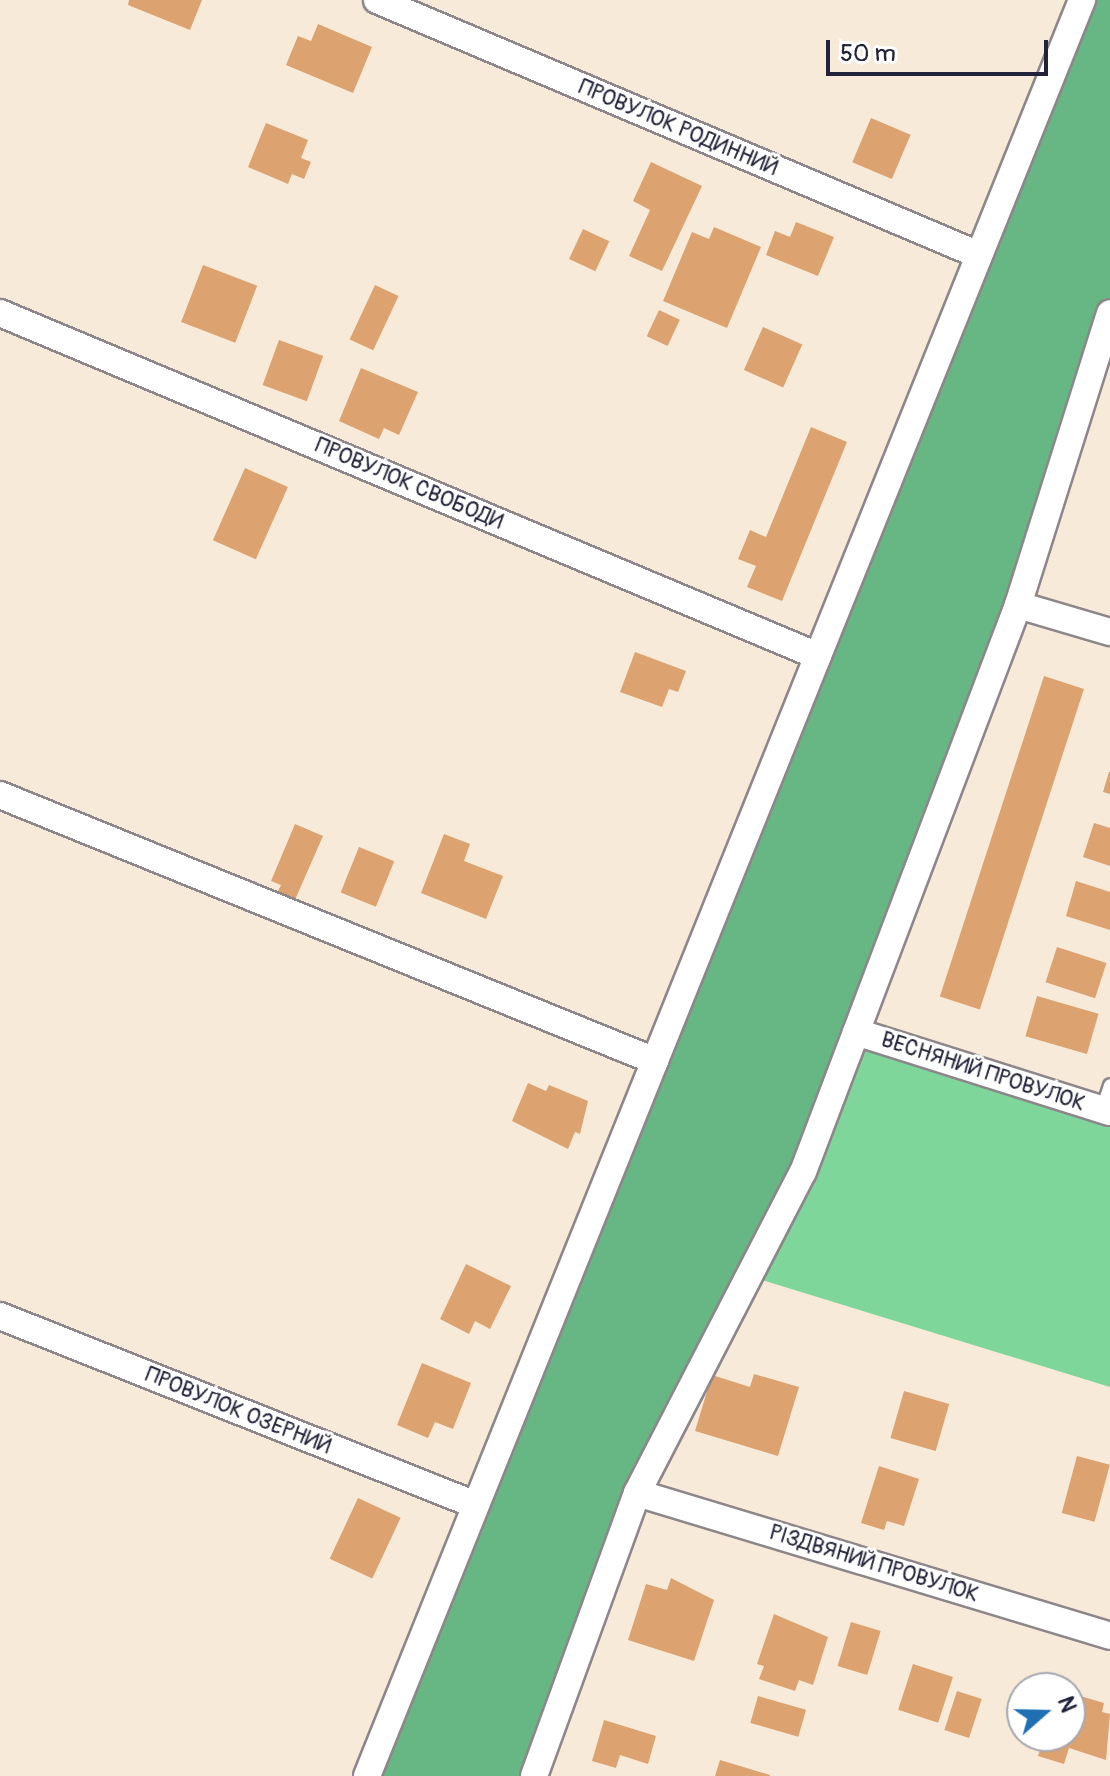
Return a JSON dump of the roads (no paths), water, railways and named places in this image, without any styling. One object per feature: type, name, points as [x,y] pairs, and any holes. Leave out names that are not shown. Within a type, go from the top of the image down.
[{"type":"street","name":"ПРОВУЛОК РОДИННИЙ","points":[[377,0],[979,255]]},
{"type":"street","points":[[367,1776],[1082,0]]},
{"type":"street","name":"ПРОВУЛОК СВОБОДИ","points":[[0,313],[818,656]]},
{"type":"street","points":[[534,1776],[637,1493],[803,1172],[1018,605],[1110,313]]},
{"type":"street","points":[[1018,605],[1110,632]]},
{"type":"street","points":[[0,795],[655,1061]]},
{"type":"street","name":"ВЕСНЯНИЙ ПРОВУЛОК","points":[[856,1032],[1107,1102]]},
{"type":"street","name":"ПРОВУЛОК ОЗЕРНИЙ","points":[[0,1316],[476,1505]]},
{"type":"street","name":"РІЗДВЯНИЙ ПРОВУЛОК","points":[[637,1493],[1110,1636]]}]
